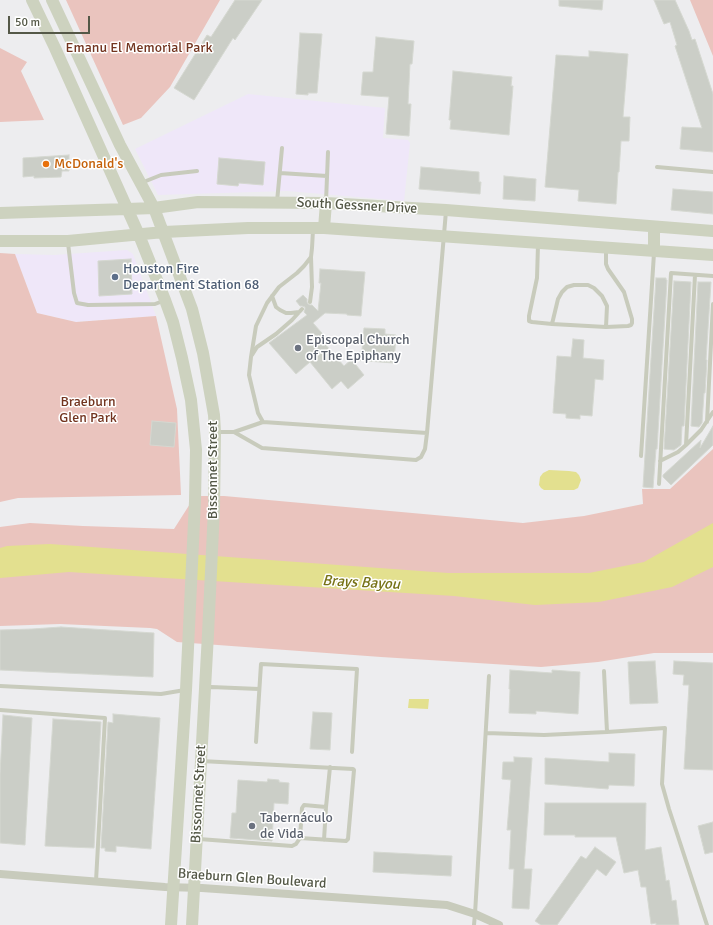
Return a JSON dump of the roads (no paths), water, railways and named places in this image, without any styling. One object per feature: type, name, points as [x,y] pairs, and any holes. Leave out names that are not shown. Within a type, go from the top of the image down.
[{"type":"main road","name":"Bissonnet Street","points":[[32,0],[139,235],[165,300],[182,358],[190,400],[196,450],[195,507],[186,690],[172,887],[171,925]]},
{"type":"main road","name":"Bissonnet Street","points":[[52,0],[120,145],[154,208],[164,232],[192,308],[211,395],[215,432],[214,510],[192,925]]},
{"type":"main road","points":[[55,48],[71,41]]},
{"type":"main road","name":"South Gessner Drive","points":[[0,213],[154,208],[198,202],[326,203],[446,210],[713,232]]},
{"type":"main road","points":[[319,228],[326,203]]},
{"type":"main road","points":[[654,227],[654,250]]},
{"type":"main road","name":"South Gessner Drive","points":[[0,241],[68,241],[164,232],[248,228],[319,228],[713,254]]},
{"type":"main road","points":[[190,400],[211,395]]},
{"type":"main road","points":[[186,690],[205,690]]},
{"type":"street","name":"Braeburn Glen Boulevard","points":[[0,874],[96,882],[194,887],[447,905],[475,914],[499,925]]},
{"type":"lane","points":[[277,202],[282,148]]},
{"type":"lane","points":[[326,203],[328,152]]},
{"type":"lane","points":[[657,167],[713,172]]},
{"type":"lane","points":[[141,183],[161,175],[197,171]]},
{"type":"lane","points":[[280,173],[327,176]]},
{"type":"lane","points":[[234,432],[262,448],[416,460],[421,457],[425,450],[446,210]]},
{"type":"lane","points":[[310,302],[312,287],[312,248],[319,228]]},
{"type":"lane","points":[[68,241],[74,293],[77,303],[88,306],[155,304],[165,300]]},
{"type":"lane","points":[[538,242],[536,278],[529,319],[530,321],[552,324],[606,327],[628,326],[631,325],[632,319],[624,292],[606,264],[606,247]]},
{"type":"lane","points":[[641,456],[654,250]]},
{"type":"lane","points":[[263,422],[258,413],[249,375],[256,326],[272,296],[304,266],[311,257]]},
{"type":"lane","points":[[658,484],[671,273],[713,276]]},
{"type":"lane","points":[[686,445],[695,275]]},
{"type":"lane","points":[[552,324],[558,300],[562,292],[574,285],[588,285],[594,288],[602,296],[607,306],[606,327]]},
{"type":"lane","points":[[251,357],[257,347],[276,334],[301,311],[286,313],[280,310],[276,307],[272,296]]},
{"type":"lane","points":[[707,422],[713,304]]},
{"type":"lane","points":[[660,461],[678,452],[686,445],[701,430],[713,412]]},
{"type":"lane","points":[[215,432],[234,432],[263,422],[426,433]]},
{"type":"lane","points":[[256,742],[261,664],[357,668],[352,752]]},
{"type":"lane","points":[[604,671],[607,732]]},
{"type":"lane","points":[[474,925],[489,676]]},
{"type":"lane","points":[[0,686],[161,694],[186,690]]},
{"type":"lane","points":[[205,690],[211,687],[259,689]]},
{"type":"lane","points":[[0,710],[105,718],[96,882]]},
{"type":"lane","points":[[486,733],[544,735],[665,728],[662,784],[707,925]]},
{"type":"lane","points":[[201,761],[353,769],[348,839],[346,841],[300,838]]},
{"type":"lane","points":[[324,840],[330,767]]},
{"type":"lane","points":[[197,839],[292,846],[296,844],[300,838],[302,808],[304,805],[326,807]]},
{"type":"water","points":[[549,470],[576,472],[581,480],[578,488],[574,490],[544,490],[539,485],[540,477],[543,473]]},
{"type":"water","name":"Brays Bayou","points":[[713,523],[713,567],[672,587],[599,602],[535,605],[454,596],[69,572],[0,578],[0,548],[7,546],[50,544],[448,573],[589,573],[644,562]]},
{"type":"water","points":[[409,699],[429,699],[428,709],[408,708]]},
{"type":"place","name":"McDonald's","points":[[46,164]]},
{"type":"place","name":"Houston Fire Department Station 68","points":[[115,277]]},
{"type":"place","name":"Episcopal Church of The Epiphany","points":[[298,348]]},
{"type":"place","name":"Tabernáculo de Vida","points":[[252,826]]},
{"type":"park label","name":"Emanu El Memorial Park","points":[[139,48]]},
{"type":"park label","name":"Braeburn Glen Park","points":[[88,410]]}]
